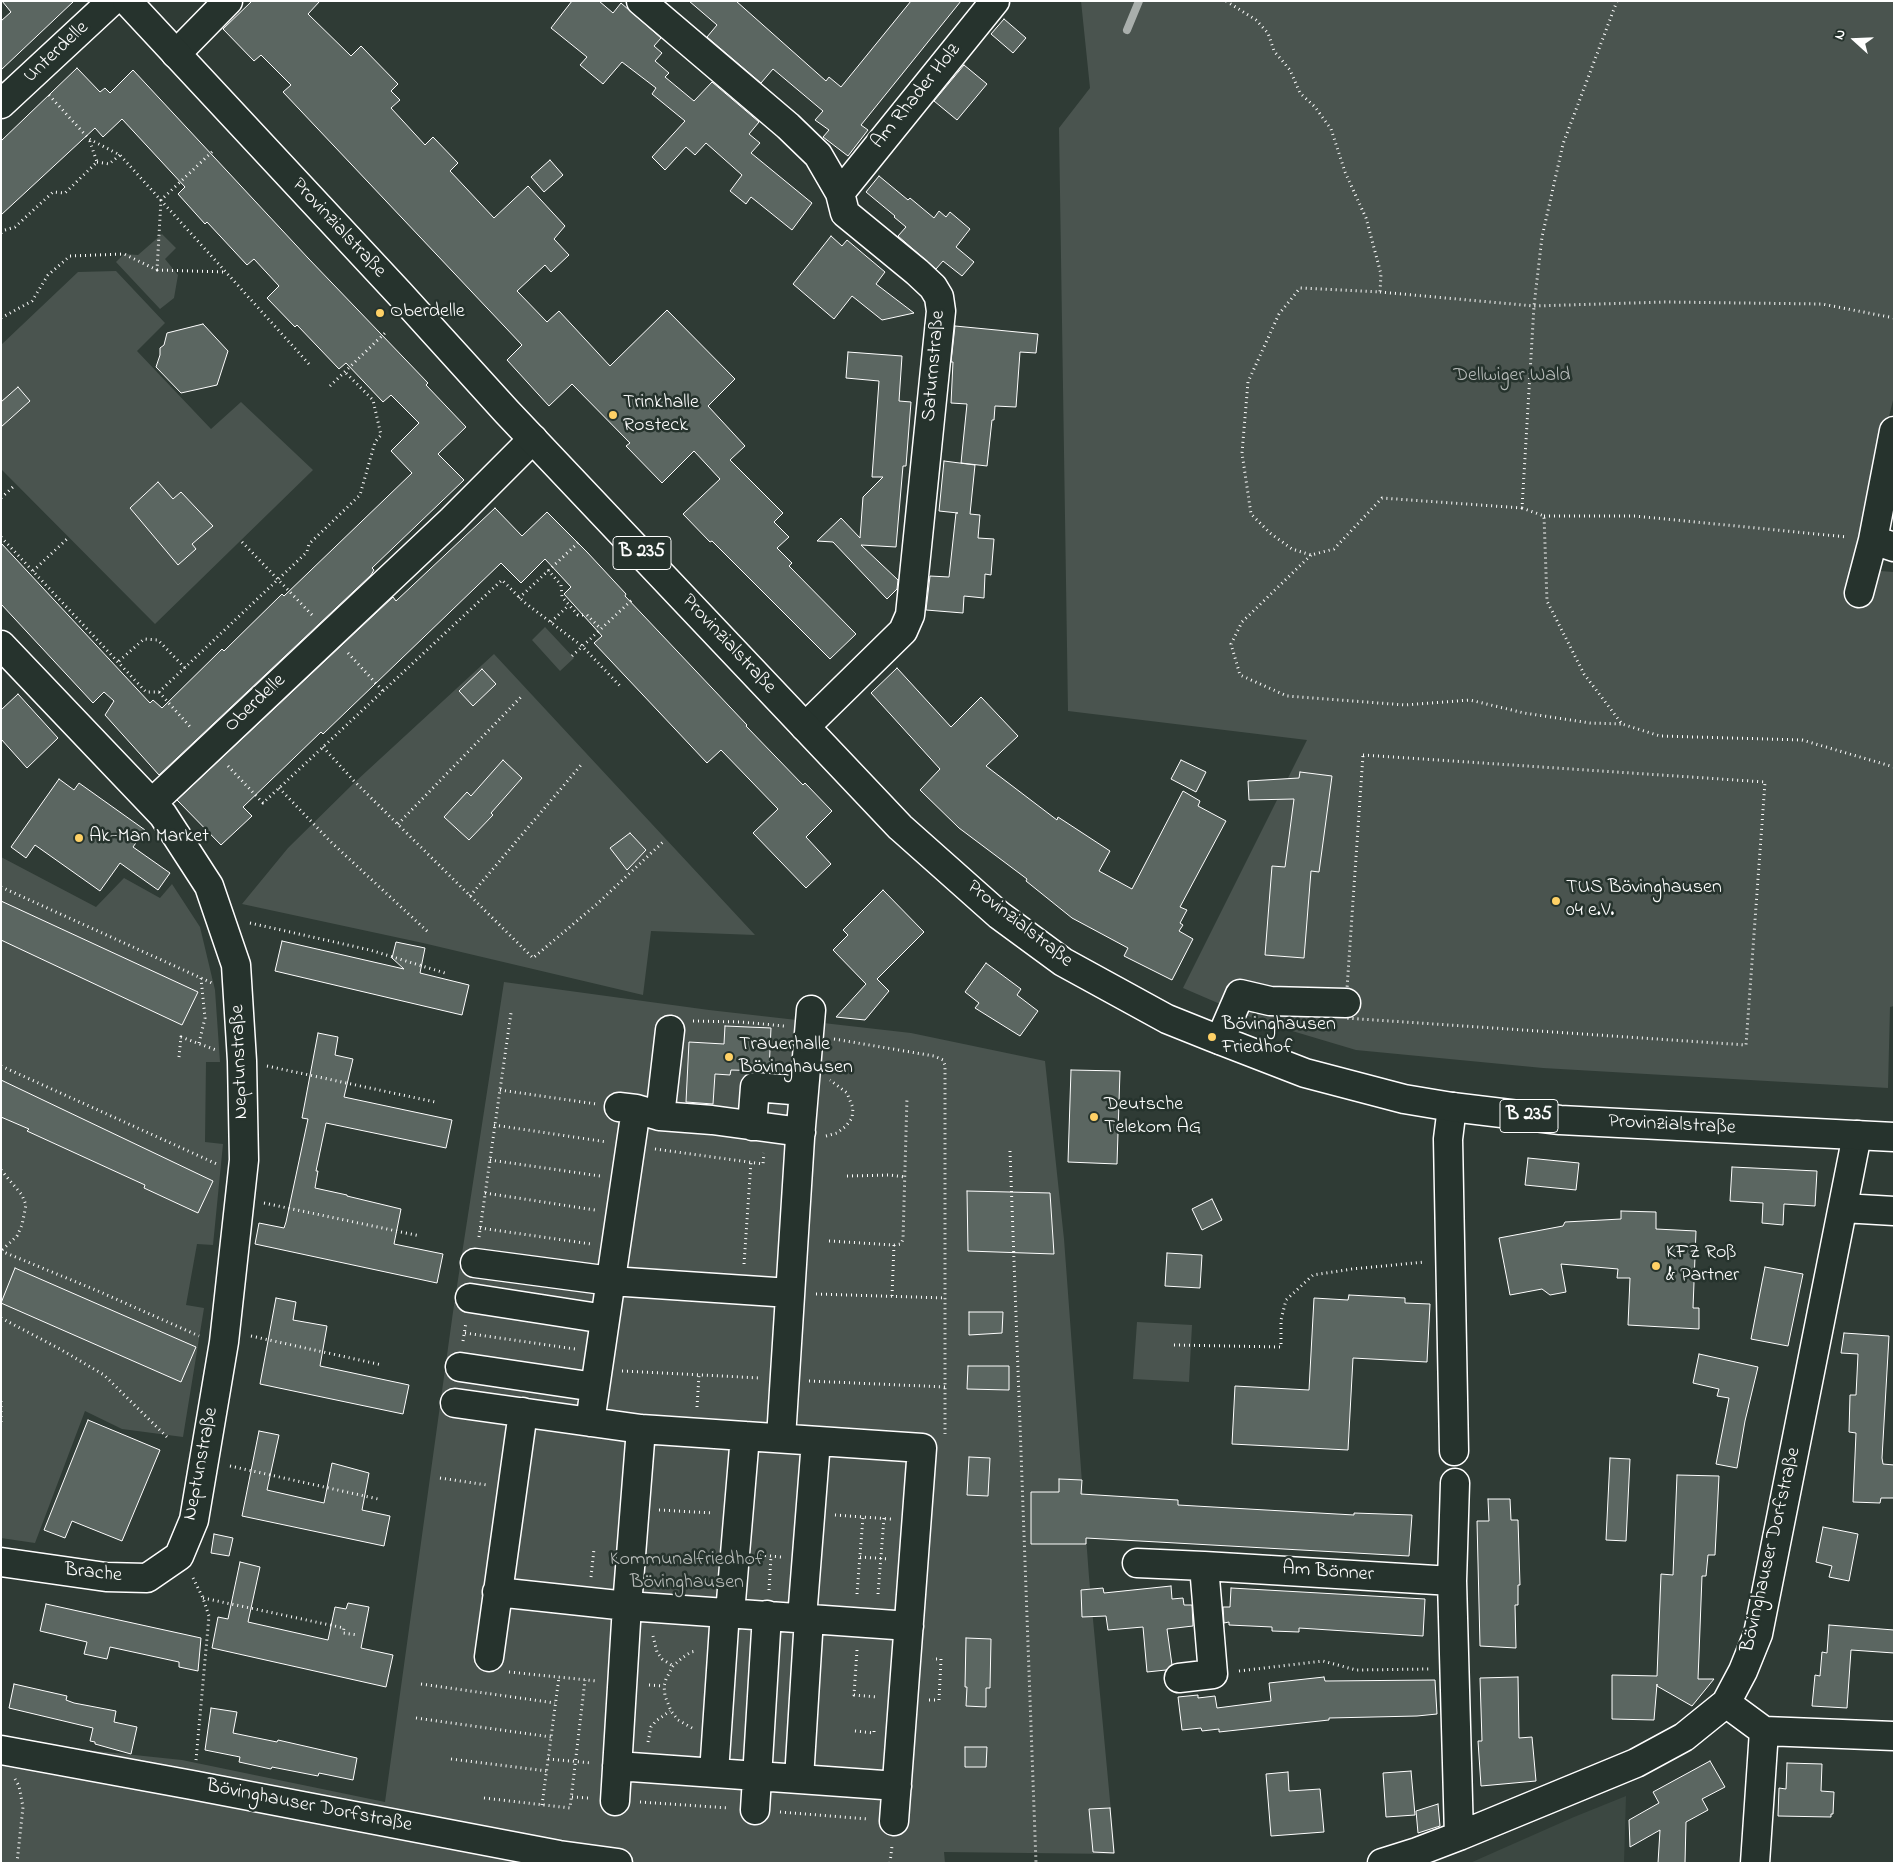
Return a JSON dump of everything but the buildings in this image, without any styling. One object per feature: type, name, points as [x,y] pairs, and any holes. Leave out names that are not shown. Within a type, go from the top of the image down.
[{"type":"street","name":"Unterdelle","points":[[1,104],[112,1]]},
{"type":"street","name":"Provinzialstraße","points":[[127,1],[533,439],[900,827],[999,915],[1063,962],[1167,1019],[1322,1078],[1404,1099],[1452,1107],[1560,1120],[1894,1138]]},
{"type":"street","points":[[176,54],[228,1]]},
{"type":"street","name":"Saturnstraße","points":[[641,1],[794,132],[818,155],[840,194],[845,213],[934,287],[940,297],[942,311],[910,615],[903,631],[805,727]]},
{"type":"street","name":"Am Rhader Holz","points":[[840,194],[995,1]]},
{"type":"street","points":[[1858,593],[1883,543],[1894,431]]},
{"type":"street","name":"Oberdelle","points":[[152,803],[452,520],[533,439]]},
{"type":"street","name":"Neptunstraße","points":[[1,645],[163,815],[209,886],[236,965],[242,1061],[244,1160],[225,1330],[194,1520],[179,1556]]},
{"type":"street","points":[[1220,1040],[1240,994],[1270,1001],[1346,1003]]},
{"type":"street","points":[[781,1438],[810,1024]]},
{"type":"street","points":[[590,1422],[626,1180],[641,1147],[638,1111],[682,1025]]},
{"type":"street","points":[[752,1126],[756,1087],[805,1083]]},
{"type":"street","points":[[1452,1107],[1448,1139],[1454,1450]]},
{"type":"street","points":[[638,1111],[712,1120],[801,1135]]},
{"type":"street","name":"Bövinghauser Dorfstraße","points":[[1382,1863],[1418,1852],[1459,1836],[1636,1763],[1684,1737],[1726,1703],[1743,1671],[1758,1634],[1857,1135]]},
{"type":"street","points":[[1843,1208],[1894,1211]]},
{"type":"street","points":[[475,1263],[611,1281],[790,1293]]},
{"type":"street","points":[[470,1298],[605,1319]]},
{"type":"street","points":[[460,1367],[595,1387]]},
{"type":"street","points":[[455,1403],[641,1430],[922,1448],[894,1821]]},
{"type":"street","points":[[498,1664],[497,1592],[513,1488],[522,1412]]},
{"type":"street","points":[[615,1801],[627,1606],[641,1430]]},
{"type":"street","points":[[714,1773],[722,1652],[735,1553],[745,1436]]},
{"type":"street","points":[[799,1779],[807,1559],[816,1441]]},
{"type":"street","points":[[1455,1483],[1452,1581],[1459,1836]]},
{"type":"street","name":"Brache","points":[[2,1566],[106,1577],[147,1578],[179,1556]]},
{"type":"street","name":"Am Bönner","points":[[1137,1563],[1452,1581]]},
{"type":"street","points":[[1179,1678],[1213,1674],[1204,1566]]},
{"type":"street","points":[[497,1592],[627,1606],[908,1626]]},
{"type":"street","points":[[754,1810],[767,1615]]},
{"type":"street","points":[[1726,1703],[1764,1731],[1894,1736]]},
{"type":"street","points":[[1754,1863],[1764,1731]]},
{"type":"street","name":"Bövinghauser Dorfstraße","points":[[1,1750],[550,1854],[618,1863]]},
{"type":"street","points":[[617,1766],[897,1786]]},
{"type":"path","points":[[1226,1],[1256,20],[1268,33],[1274,51],[1290,70],[1300,93],[1331,129],[1345,172],[1366,218],[1381,274],[1380,292]]},
{"type":"path","points":[[1522,508],[1534,306],[1542,237],[1563,144],[1617,1]]},
{"type":"path","points":[[32,76],[89,139],[120,155],[310,364]]},
{"type":"path","points":[[89,139],[97,162]]},
{"type":"path","points":[[157,270],[161,200],[214,150]]},
{"type":"path","points":[[97,162],[109,164],[120,155]]},
{"type":"path","points":[[1,234],[5,230],[15,228],[53,192],[65,193],[97,162]]},
{"type":"path","points":[[1,318],[32,301],[48,276],[70,256],[124,254],[157,270],[227,272]]},
{"type":"path","points":[[1311,555],[1292,549],[1270,533],[1251,514],[1242,453],[1248,382],[1279,314],[1300,288],[1380,292],[1534,306],[1665,302],[1822,304],[1894,318]]},
{"type":"path","points":[[330,386],[384,333]]},
{"type":"path","points":[[1,537],[146,692],[159,692],[307,552],[309,544],[360,495],[375,442],[381,435],[373,400],[345,372]]},
{"type":"path","points":[[1,498],[15,485]]},
{"type":"path","points":[[1883,543],[1635,516],[1544,516],[1522,508],[1382,498],[1334,549],[1311,555],[1242,622],[1231,644],[1240,675],[1287,696],[1405,705],[1470,700],[1524,713],[1590,723],[1622,724],[1660,736],[1802,740],[1894,767]]},
{"type":"path","points":[[1544,516],[1547,601],[1584,674],[1622,724]]},
{"type":"path","points":[[33,570],[68,538]]},
{"type":"path","points":[[519,598],[580,541]]},
{"type":"path","points":[[242,542],[384,691]]},
{"type":"path","points":[[548,570],[561,585],[562,597],[568,605],[578,615],[587,615],[601,629]]},
{"type":"path","points":[[159,692],[263,803],[502,580],[519,598],[582,646],[621,687]]},
{"type":"path","points":[[572,656],[634,598]]},
{"type":"path","points":[[551,622],[568,605]]},
{"type":"path","points":[[119,662],[144,638],[158,640],[185,668]]},
{"type":"path","points":[[398,824],[521,697]]},
{"type":"path","points":[[323,747],[533,958],[597,904],[664,841]]},
{"type":"path","points":[[1363,755],[1765,782],[1746,1045],[1345,1018],[1346,1003],[1363,755]]},
{"type":"path","points":[[470,896],[581,765]]},
{"type":"path","points":[[280,788],[331,842],[428,932]]},
{"type":"path","points":[[1,887],[208,982]]},
{"type":"path","points":[[219,917],[370,950],[445,973]]},
{"type":"path","points":[[179,1057],[182,1037],[199,1043],[206,1018],[201,978]]},
{"type":"path","points":[[475,1263],[511,1013]]},
{"type":"path","points":[[682,1025],[741,1022],[810,1024],[934,1056],[943,1060],[946,1084],[946,1386],[944,1450],[922,1448]]},
{"type":"path","points":[[242,1061],[435,1102]]},
{"type":"path","points":[[1,1066],[241,1187],[420,1236]]},
{"type":"path","points":[[801,1135],[819,1138],[837,1133],[849,1122],[853,1108],[847,1093],[842,1087],[823,1078],[805,1083]]},
{"type":"path","points":[[500,1090],[638,1111]]},
{"type":"path","points":[[829,1241],[894,1245],[900,1244],[904,1239],[907,1097]]},
{"type":"path","points":[[494,1125],[751,1162],[743,1290]]},
{"type":"path","points":[[1010,1151],[1036,1863]]},
{"type":"path","points":[[490,1160],[626,1180]]},
{"type":"path","points":[[1,1170],[22,1195],[26,1205],[22,1225],[17,1236],[1,1251],[98,1291],[196,1335]]},
{"type":"path","points":[[847,1176],[890,1175],[905,1177]]},
{"type":"path","points":[[485,1194],[620,1214]]},
{"type":"path","points":[[480,1228],[616,1248]]},
{"type":"path","points":[[892,1296],[894,1245]]},
{"type":"path","points":[[1174,1345],[1281,1348],[1281,1320],[1286,1300],[1313,1275],[1352,1269],[1450,1260]]},
{"type":"path","points":[[790,1293],[946,1298]]},
{"type":"path","points":[[460,1367],[470,1298]]},
{"type":"path","points":[[1,1318],[104,1375],[169,1439]]},
{"type":"path","points":[[225,1330],[382,1365]]},
{"type":"path","points":[[464,1333],[600,1352]]},
{"type":"path","points":[[622,1371],[946,1386]]},
{"type":"path","points":[[696,1433],[699,1375]]},
{"type":"path","points":[[1,1401],[1,1422]]},
{"type":"path","points":[[204,1459],[247,1472],[378,1498]]},
{"type":"path","points":[[440,1478],[513,1488]]},
{"type":"path","points":[[634,1509],[738,1514]]},
{"type":"path","points":[[810,1513],[916,1521]]},
{"type":"path","points":[[857,1594],[863,1517]]},
{"type":"path","points":[[878,1594],[884,1518]]},
{"type":"path","points":[[735,1553],[807,1559]]},
{"type":"path","points":[[179,1556],[203,1598],[209,1616],[192,1785]]},
{"type":"path","points":[[767,1615],[771,1556]]},
{"type":"path","points":[[203,1598],[344,1628],[343,1632],[358,1635]]},
{"type":"path","points":[[656,1608],[653,1636],[657,1652],[662,1659],[673,1666]]},
{"type":"path","points":[[854,1695],[857,1650]]},
{"type":"path","points":[[717,1730],[692,1728],[678,1720],[671,1711],[665,1696],[664,1686],[673,1666],[691,1652],[722,1652]]},
{"type":"path","points":[[1213,1674],[1323,1661],[1356,1670],[1454,1668]]},
{"type":"path","points":[[498,1664],[559,1677],[622,1684]]},
{"type":"path","points":[[542,1805],[559,1677]]},
{"type":"path","points":[[484,1798],[570,1808],[585,1680]]},
{"type":"path","points":[[421,1684],[556,1703]]},
{"type":"path","points":[[876,1696],[876,1706]]},
{"type":"path","points":[[646,1768],[651,1727],[656,1721],[671,1711]]},
{"type":"path","points":[[416,1718],[551,1738]]},
{"type":"path","points":[[855,1731],[874,1733],[874,1724]]},
{"type":"path","points":[[451,1759],[547,1771]]},
{"type":"path","points":[[548,1759],[617,1766]]},
{"type":"path","points":[[14,1777],[19,1786],[23,1806],[17,1863]]},
{"type":"shaded area","points":[[1626,1796],[1624,1863],[1470,1863],[1574,1817]]},
{"type":"green space","name":"Dellwiger Wald","points":[[1081,1],[1894,1],[1894,396],[1852,569],[1894,572],[1894,1006],[1890,1007],[1888,1088],[1543,1068],[1356,1050],[1262,1022],[1183,988],[1307,740],[1068,711],[1059,128],[1090,88]]},
{"type":"green space","points":[[162,234],[176,248],[165,259],[178,275],[174,298],[160,309],[116,262],[124,254],[138,255]]},
{"type":"green space","points":[[116,271],[165,323],[137,351],[211,429],[241,402],[313,470],[155,624],[1,469],[1,345],[78,272]]},
{"type":"green space","points":[[545,627],[574,658],[560,671],[532,640]]},
{"type":"green space","points":[[494,654],[755,935],[651,931],[643,995],[423,943],[242,904],[288,848],[355,782]]},
{"type":"green space","points":[[1,857],[96,907],[124,878],[160,898],[172,884],[200,927],[215,990],[220,1062],[206,1062],[205,1142],[223,1144],[213,1245],[197,1244],[186,1305],[204,1308],[183,1437],[122,1429],[85,1411],[35,1543],[1,1538]]},
{"type":"green space","name":"Kommunalfriedhof Bövinghausen","points":[[504,982],[709,1010],[911,1033],[1045,1061],[1064,1239],[1089,1577],[1115,1854],[944,1852],[945,1863],[1,1863],[1,1741],[182,1760],[385,1802],[453,1312]]},
{"type":"green space","points":[[1137,1322],[1192,1325],[1189,1382],[1133,1379]]},
{"type":"waterway","points":[[1127,30],[1139,1]]},
{"type":"place","name":"Oberdelle","points":[[380,313]]},
{"type":"place","name":"Trinkhalle Rosteck","points":[[613,415]]},
{"type":"place","name":"Ak-Man Market","points":[[79,838]]},
{"type":"place","name":"TUS Bövinghausen 04 e.V.","points":[[1556,901]]},
{"type":"place","name":"Bövinghausen Friedhof","points":[[1212,1037]]},
{"type":"place","name":"Trauerhalle Bövinghausen","points":[[729,1057]]},
{"type":"place","name":"Deutsche Telekom AG","points":[[1094,1117]]},
{"type":"place","name":"KFZ Roß & Partner","points":[[1656,1266]]}]
